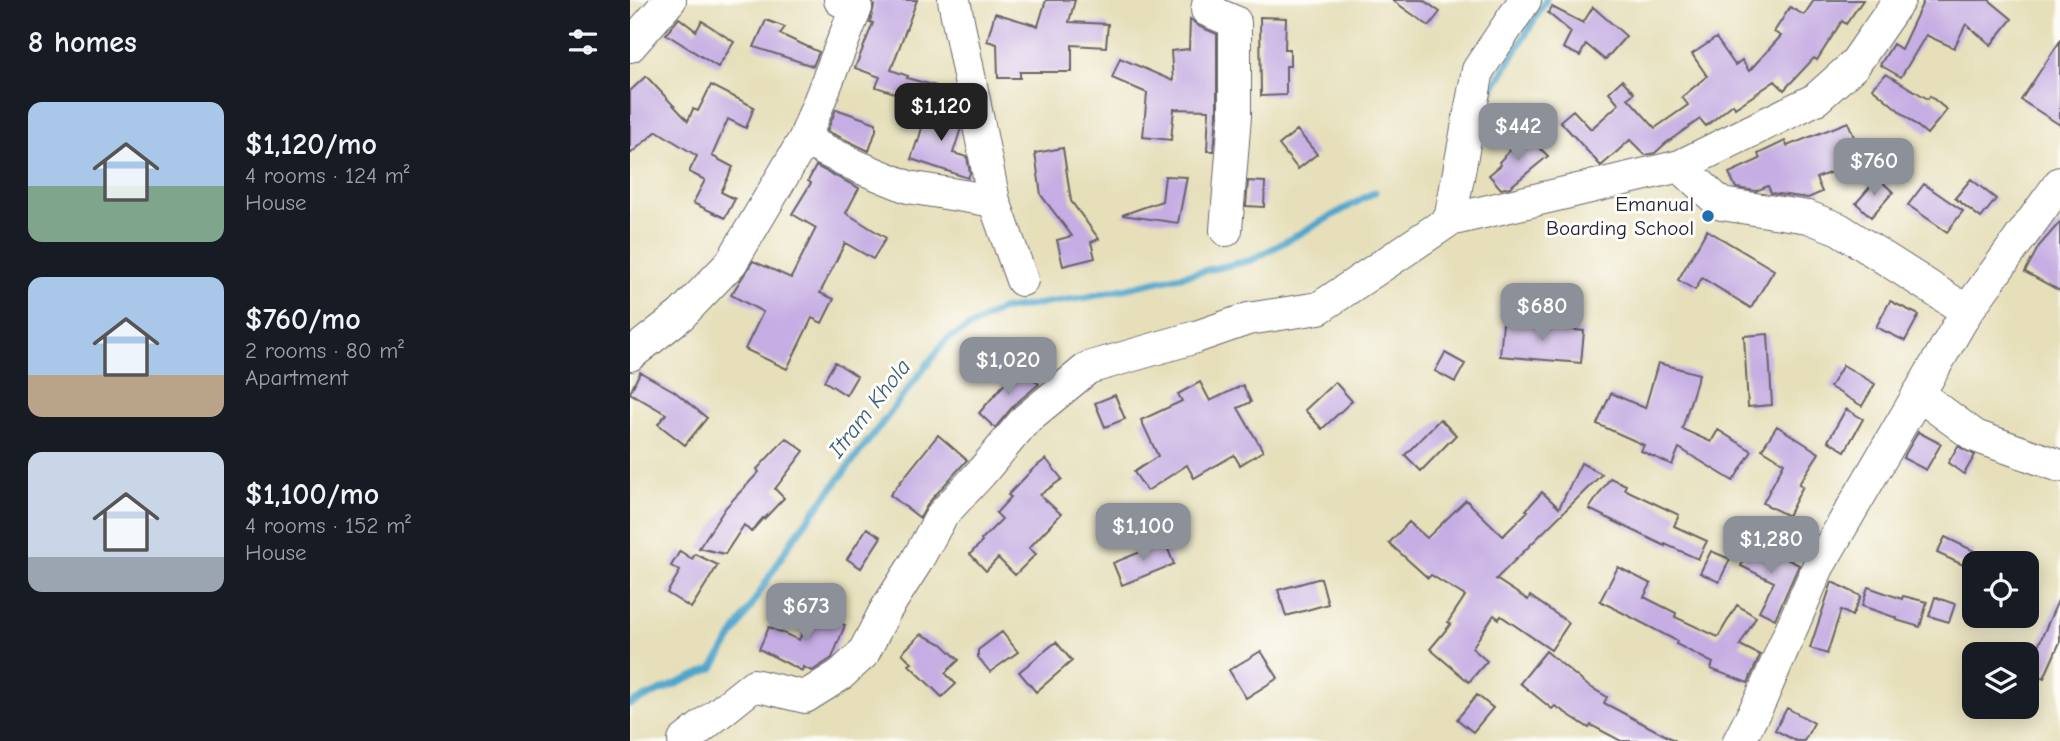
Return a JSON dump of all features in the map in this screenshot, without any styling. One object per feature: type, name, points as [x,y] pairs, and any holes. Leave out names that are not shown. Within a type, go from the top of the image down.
[{"type":"street","points":[[630,46],[670,0]]},
{"type":"street","points":[[630,355],[681,315],[731,263],[804,140],[856,8],[841,0]]},
{"type":"street","points":[[954,0],[994,201],[1022,280]]},
{"type":"street","points":[[1209,0],[1208,10],[1235,22],[1235,116],[1226,230]]},
{"type":"street","points":[[1451,220],[1478,70],[1525,0]]},
{"type":"street","points":[[684,741],[754,685],[805,697],[839,675],[863,654],[885,611],[942,515],[1026,419],[1088,368],[1248,319],[1319,308],[1451,220],[1680,166],[1816,99],[1854,65],[1899,0]]},
{"type":"street","points":[[804,140],[908,187],[994,201]]},
{"type":"street","points":[[1680,166],[1721,204],[1808,217],[1839,229],[1967,311]]},
{"type":"street","points":[[1739,741],[1761,699],[1818,567],[1967,311],[2060,183]]},
{"type":"street","points":[[1918,394],[1975,436],[2060,466]]},
{"type":"building","points":[[872,0],[917,0],[891,70],[908,76],[907,78],[936,86],[931,105],[876,87],[880,77],[855,68],[873,23],[870,22],[874,6]]},
{"type":"building","points":[[1046,0],[1075,0],[1069,22],[1108,24],[1106,47],[1072,45],[1072,72],[1020,72],[1020,78],[998,78],[997,44],[987,41],[995,13],[1038,26]]},
{"type":"building","points":[[1392,0],[1423,0],[1440,12],[1429,26]]},
{"type":"building","points":[[1814,0],[1863,0],[1846,24],[1842,21],[1817,60],[1814,58],[1784,90],[1775,81],[1735,108],[1733,104],[1706,126],[1700,119],[1655,153],[1645,155],[1630,140],[1601,166],[1560,121],[1573,110],[1591,129],[1619,104],[1609,92],[1622,80],[1634,93],[1628,98],[1655,128],[1688,105],[1682,97],[1707,76],[1692,54],[1716,38],[1735,65],[1742,60],[1749,71],[1781,36],[1774,32],[1790,7],[1804,15]]},
{"type":"building","points":[[1924,0],[1989,0],[2012,19],[1991,45],[1966,24],[1954,48],[1926,35],[1901,77],[1880,65],[1893,44],[1901,49]]},
{"type":"building","points":[[1552,7],[1583,23],[1593,7],[1626,36],[1605,60],[1586,44],[1580,56],[1563,48],[1571,32],[1548,13]]},
{"type":"building","points":[[1260,17],[1286,18],[1285,49],[1290,49],[1290,66],[1286,66],[1286,95],[1261,96]]},
{"type":"building","points":[[679,18],[696,31],[702,21],[734,42],[718,67],[666,34]]},
{"type":"building","points":[[1190,19],[1200,27],[1217,34],[1214,151],[1207,151],[1209,110],[1174,109],[1171,140],[1143,137],[1147,93],[1112,78],[1120,58],[1173,81],[1171,51],[1189,49]]},
{"type":"building","points":[[766,20],[785,27],[780,34],[819,52],[813,66],[754,47]]},
{"type":"building","points":[[2060,41],[2060,125],[2021,100]]},
{"type":"building","points":[[1886,74],[1928,99],[1930,96],[1947,110],[1927,134],[1872,88]]},
{"type":"building","points":[[646,76],[688,121],[693,109],[698,111],[711,85],[754,107],[746,128],[728,119],[712,156],[733,167],[721,192],[735,199],[725,218],[693,203],[705,180],[689,172],[697,156],[657,131],[630,154],[630,91]]},
{"type":"building","points":[[928,106],[958,115],[961,128],[953,153],[967,157],[970,173],[968,178],[911,159]]},
{"type":"building","points":[[836,109],[876,123],[869,151],[827,131]]},
{"type":"building","points":[[1848,122],[1863,160],[1816,178],[1822,192],[1808,198],[1771,193],[1768,186],[1756,191],[1736,188],[1729,173],[1760,159],[1758,154],[1785,141],[1787,146]]},
{"type":"building","points":[[1297,130],[1317,154],[1298,169],[1279,145]]},
{"type":"building","points":[[1525,134],[1548,156],[1510,187],[1501,189],[1489,175],[1501,165],[1499,162]]},
{"type":"building","points":[[1063,148],[1071,201],[1099,239],[1091,242],[1095,258],[1063,266],[1057,240],[1072,236],[1041,195],[1035,153]]},
{"type":"building","points":[[816,166],[859,188],[846,213],[886,238],[873,259],[845,243],[820,293],[834,299],[822,323],[812,318],[787,369],[745,349],[763,312],[731,295],[753,261],[791,278],[816,228],[792,214],[811,183],[808,181]]},
{"type":"building","points":[[1165,176],[1187,177],[1178,223],[1122,215],[1162,201]]},
{"type":"building","points":[[1878,178],[1893,192],[1871,217],[1856,203]]},
{"type":"building","points":[[1971,179],[1996,199],[1981,218],[1955,198]]},
{"type":"building","points":[[1248,181],[1265,182],[1264,207],[1246,206]]},
{"type":"building","points":[[1924,184],[1963,211],[1947,232],[1908,205]]},
{"type":"building","points":[[2060,222],[2060,291],[2025,272],[2039,246]]},
{"type":"building","points":[[1707,230],[1774,270],[1751,308],[1702,278],[1695,290],[1678,280]]},
{"type":"building","points":[[1890,301],[1919,315],[1905,341],[1876,327]]},
{"type":"building","points":[[1503,323],[1584,331],[1581,363],[1500,356]]},
{"type":"building","points":[[1768,334],[1772,405],[1748,407],[1744,336]]},
{"type":"building","points":[[1445,353],[1465,364],[1455,382],[1435,371]]},
{"type":"building","points":[[835,362],[857,376],[846,395],[824,381]]},
{"type":"building","points":[[1658,363],[1699,374],[1682,429],[1711,442],[1718,430],[1752,451],[1733,481],[1679,448],[1672,465],[1641,451],[1644,445],[1597,424],[1611,393],[1645,408]]},
{"type":"building","points":[[1843,365],[1875,384],[1862,406],[1830,387]]},
{"type":"building","points":[[1019,367],[1039,384],[1014,405],[995,428],[979,413]]},
{"type":"building","points":[[640,372],[674,391],[707,418],[685,445],[658,424],[666,414],[630,393]]},
{"type":"building","points":[[1200,382],[1210,401],[1243,385],[1251,402],[1238,408],[1263,451],[1240,465],[1234,455],[1194,478],[1187,465],[1147,491],[1134,472],[1158,456],[1141,420],[1182,401],[1178,394]]},
{"type":"building","points":[[1335,382],[1352,401],[1322,429],[1305,410]]},
{"type":"building","points":[[1115,395],[1125,419],[1105,427],[1095,403]]},
{"type":"building","points":[[1846,409],[1863,419],[1845,451],[1828,441]]},
{"type":"building","points":[[1440,419],[1456,435],[1421,471],[1405,455]]},
{"type":"building","points":[[1777,426],[1819,453],[1799,484],[1803,486],[1788,516],[1763,503],[1784,463],[1762,449]]},
{"type":"building","points":[[1918,432],[1941,444],[1926,470],[1903,458]]},
{"type":"building","points":[[938,435],[967,460],[929,502],[920,518],[890,495]]},
{"type":"building","points":[[786,438],[804,451],[775,489],[784,498],[751,532],[744,525],[725,554],[699,548],[726,507]]},
{"type":"building","points":[[1958,446],[1975,455],[1964,474],[1948,463]]},
{"type":"building","points":[[1046,459],[1062,479],[1040,495],[1061,514],[1029,548],[1036,554],[1015,575],[998,558],[986,571],[970,554],[1002,519],[996,513],[1011,497],[1008,495]]},
{"type":"building","points":[[1581,463],[1602,474],[1496,579],[1528,600],[1530,596],[1569,623],[1551,650],[1501,616],[1499,619],[1494,615],[1472,648],[1487,661],[1469,682],[1430,649],[1451,624],[1448,622],[1465,596],[1431,575],[1428,578],[1389,543],[1409,522],[1427,538],[1466,500],[1503,536],[1528,511],[1526,510],[1542,492],[1559,508]]},
{"type":"building","points":[[1610,478],[1626,485],[1624,489],[1679,515],[1674,526],[1707,541],[1698,559],[1589,509]]},
{"type":"building","points":[[867,528],[881,537],[861,568],[847,559]]},
{"type":"building","points":[[1945,537],[1974,551],[1962,551],[1962,564],[1937,553]]},
{"type":"building","points":[[1165,542],[1174,564],[1122,585],[1113,563]]},
{"type":"building","points":[[1752,542],[1799,565],[1775,619],[1759,611],[1774,582],[1741,566]]},
{"type":"building","points":[[680,551],[692,559],[695,554],[718,565],[691,608],[667,593],[680,571],[671,566]]},
{"type":"building","points":[[1711,551],[1730,559],[1719,582],[1700,573]]},
{"type":"building","points":[[1618,567],[1651,584],[1644,597],[1676,613],[1675,617],[1718,637],[1737,605],[1756,617],[1740,645],[1760,655],[1748,683],[1711,669],[1713,663],[1600,601]]},
{"type":"building","points":[[1321,578],[1328,604],[1286,616],[1278,590]]},
{"type":"building","points":[[1832,582],[1861,596],[1852,616],[1841,610],[1827,654],[1810,648]]},
{"type":"building","points":[[1868,587],[1902,599],[1903,596],[1927,602],[1920,627],[1862,606]]},
{"type":"building","points":[[2060,596],[2060,642],[2044,678],[2039,676],[2039,644]]},
{"type":"building","points":[[1935,597],[1955,604],[1949,622],[1929,616]]},
{"type":"building","points":[[813,610],[845,625],[832,658],[812,671],[803,667],[802,671],[759,649],[769,627],[799,640]]},
{"type":"building","points":[[1002,632],[1018,652],[990,672],[978,657],[978,650]]},
{"type":"building","points":[[921,634],[942,644],[959,660],[945,673],[956,684],[942,697],[909,665],[912,663],[902,653]]},
{"type":"building","points":[[1056,642],[1072,661],[1036,692],[1019,672]]},
{"type":"building","points":[[1261,651],[1278,678],[1246,698],[1229,670]]},
{"type":"building","points":[[1546,651],[1587,685],[1607,697],[1604,703],[1676,741],[1621,741],[1591,725],[1589,728],[1555,706],[1552,709],[1520,683]]},
{"type":"building","points":[[1477,695],[1493,708],[1473,732],[1457,719]]},
{"type":"building","points":[[1787,708],[1814,723],[1804,741],[1796,741],[1775,730]]},
{"type":"waterway","name":"Itram Khola","points":[[1488,97],[1546,0]]},
{"type":"waterway","name":"Itram Khola","points":[[630,704],[713,668],[792,540],[946,340],[1000,310],[1088,297],[1252,260],[1375,192]]},
{"type":"place","name":"Emanual Boarding School","points":[[1708,216]]}]
